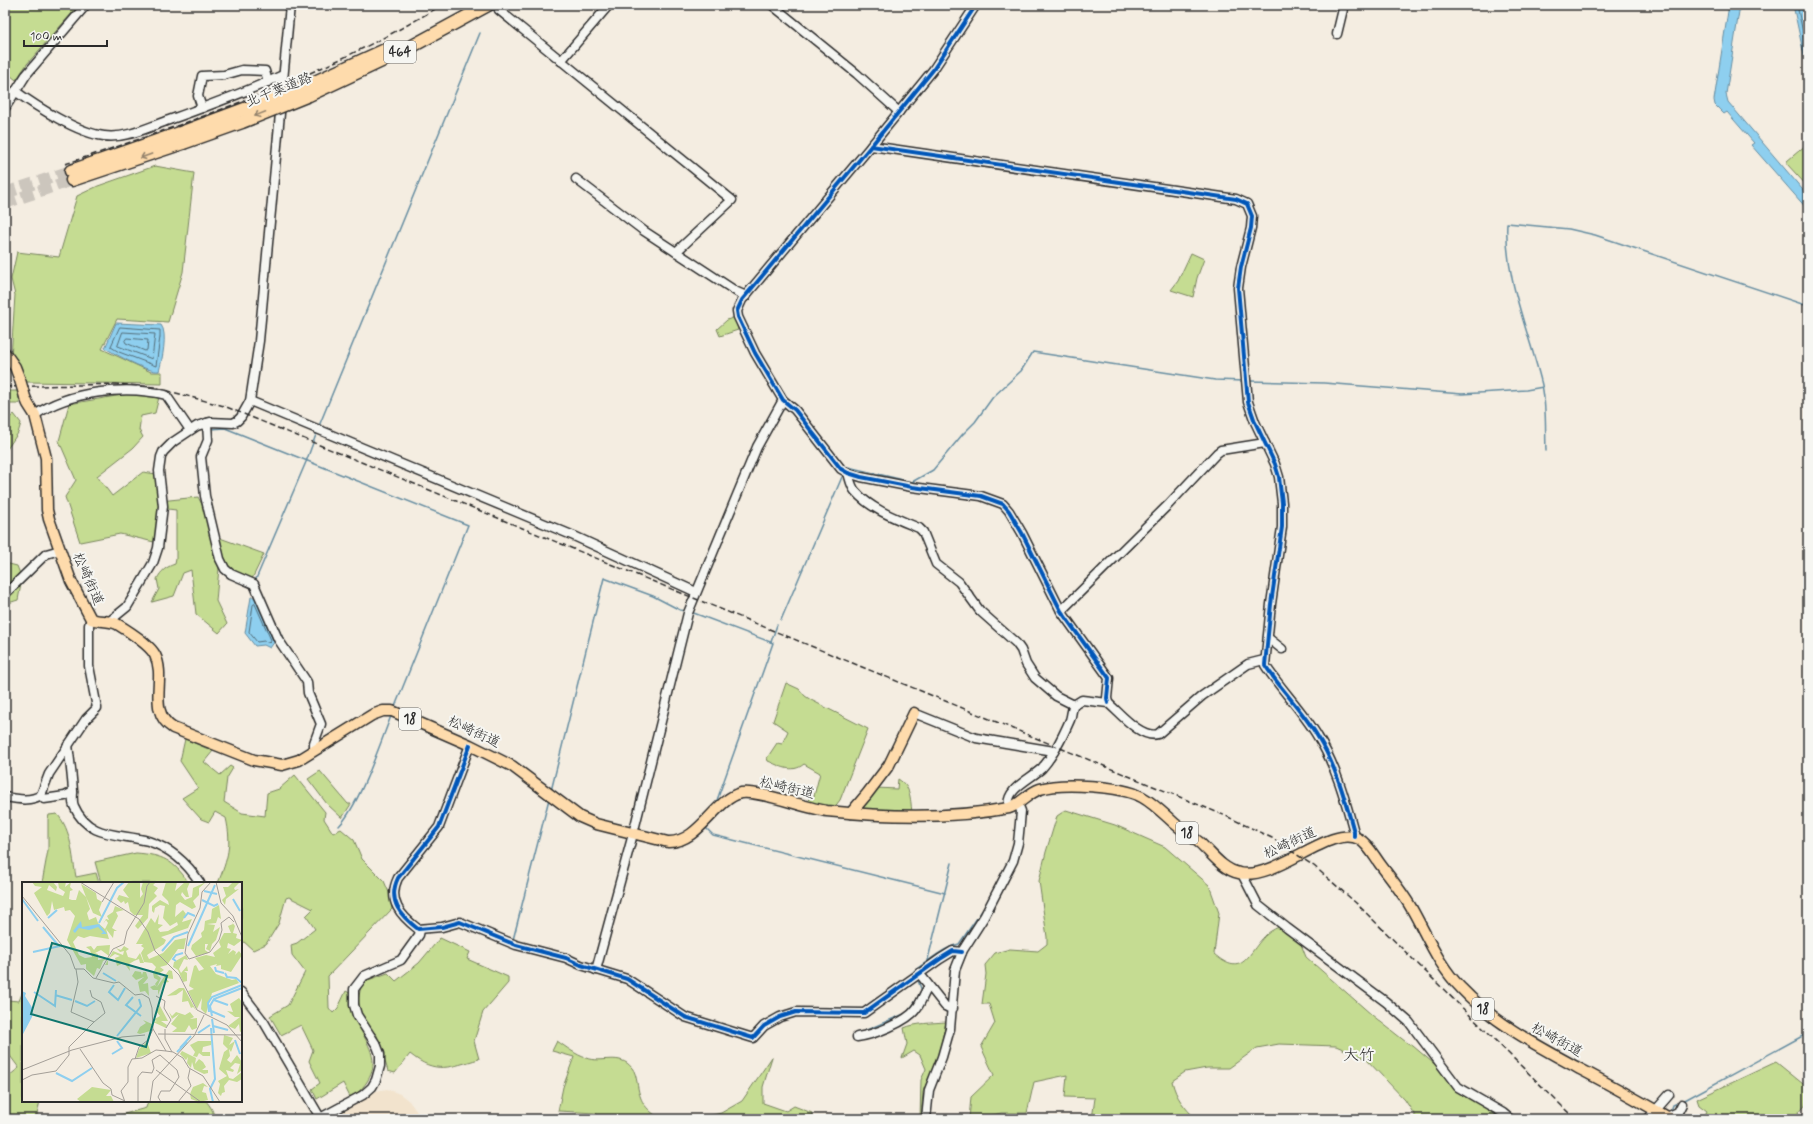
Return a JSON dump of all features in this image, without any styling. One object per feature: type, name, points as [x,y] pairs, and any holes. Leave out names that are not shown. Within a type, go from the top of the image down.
[{"type":"highway","name":"北千葉道路","points":[[71,176],[182,138],[242,122],[477,5]]},
{"type":"highway","name":"北千葉道路","points":[[308,90],[406,50],[494,7]]},
{"type":"main road","name":"松崎街道","points":[[5,353],[15,367],[28,404],[35,415],[46,458],[47,510],[76,592],[91,619],[112,622],[133,635],[153,652],[158,666],[160,712],[167,724],[254,760],[282,765],[292,763],[314,751],[372,715],[388,711],[396,713],[470,745],[512,766],[580,817],[596,824],[668,842],[678,842],[691,834],[730,799],[746,793],[762,795],[812,808],[851,813],[945,815],[1013,806]]},
{"type":"main road","points":[[851,813],[868,794],[889,765],[914,712]]},
{"type":"main road","name":"18","points":[[1013,806],[1031,793],[1044,788],[1078,786],[1129,792],[1149,802],[1228,868],[1242,874]]},
{"type":"main road","name":"松崎街道","points":[[1242,874],[1270,869],[1290,861],[1332,839],[1345,836],[1354,837],[1362,841],[1378,860],[1412,909],[1432,948],[1449,974],[1475,1002],[1497,1021],[1542,1048],[1669,1118]]},
{"type":"street","points":[[5,108],[26,75],[86,5]]},
{"type":"street","points":[[112,622],[111,620],[114,617],[127,607],[153,563],[158,548],[162,506],[159,471],[161,457],[167,447],[190,430],[207,423],[235,422],[241,417],[250,401],[259,341],[290,5]]},
{"type":"street","points":[[561,62],[609,5]]},
{"type":"street","points":[[772,5],[857,74],[899,112]]},
{"type":"street","points":[[976,5],[934,70],[746,296],[737,311],[740,324],[755,353],[783,400],[796,410],[832,459],[848,474],[912,487],[981,496],[999,502],[1009,511],[1022,533],[1061,611],[1109,678],[1108,703],[1117,713],[1130,723],[1149,735],[1158,734],[1202,696],[1248,664],[1264,660]]},
{"type":"street","points":[[1337,34],[1344,5]]},
{"type":"street","points":[[494,7],[732,200],[676,252]]},
{"type":"street","points":[[202,108],[198,96],[202,76],[224,75],[242,70],[265,71],[268,82]]},
{"type":"street","points":[[15,91],[80,130],[106,137],[124,136],[245,93],[283,76]]},
{"type":"street","points":[[871,146],[1236,199],[1246,203],[1251,212],[1251,228],[1241,267],[1238,288],[1245,382],[1250,411],[1279,477],[1282,503],[1282,526],[1264,660],[1267,668],[1311,726],[1328,753],[1339,779],[1354,832],[1354,837]]},
{"type":"street","points":[[576,179],[644,231],[737,292],[746,296]]},
{"type":"street","points":[[35,415],[61,401],[71,398],[125,390],[158,393],[166,395],[190,430]]},
{"type":"street","points":[[596,970],[633,834],[688,612],[757,447],[783,400]]},
{"type":"street","points":[[250,401],[574,536],[696,592]]},
{"type":"street","points":[[207,423],[208,440],[201,457],[205,496],[220,559],[225,569],[231,574],[254,584],[278,639],[308,684],[308,693],[321,724],[314,743],[314,751]]},
{"type":"street","points":[[1061,611],[1169,504],[1217,453],[1221,450],[1265,443]]},
{"type":"street","points":[[848,474],[854,489],[872,505],[919,528],[924,532],[936,564],[959,582],[980,611],[1016,643],[1021,650],[1026,664],[1035,678],[1052,693],[1074,705]]},
{"type":"street","points":[[5,594],[46,554],[60,550]]},
{"type":"street","points":[[5,797],[16,799],[36,799],[41,795],[49,774],[86,719],[97,708],[89,666],[91,619]]},
{"type":"street","points":[[1268,638],[1282,649]]},
{"type":"street","points":[[926,1119],[929,1090],[947,1042],[953,1008],[955,970],[962,952],[988,912],[1013,862],[1018,843],[1021,811],[1013,806],[1008,800],[1013,792],[1042,768],[1054,751],[1070,718],[1074,705],[1082,700],[1108,703]]},
{"type":"street","points":[[914,712],[976,738],[1054,751]]},
{"type":"street","points":[[68,745],[74,807],[84,822],[91,828],[103,833],[135,838],[158,846],[185,864],[199,882]]},
{"type":"street","points":[[420,930],[398,910],[395,898],[396,883],[398,878],[439,827],[470,745]]},
{"type":"street","points":[[41,795],[44,799],[65,796],[73,792]]},
{"type":"street","points":[[1242,874],[1258,905],[1386,1002],[1409,1022],[1458,1087],[1503,1113],[1510,1119]]},
{"type":"street","points":[[420,930],[460,922],[516,945],[566,958],[596,970],[627,979],[685,1017],[753,1038],[764,1026],[780,1017],[796,1012],[864,1013],[919,973],[953,951],[962,952]]},
{"type":"street","points":[[242,993],[264,1022],[320,1119],[363,1095],[376,1080],[380,1066],[380,1054],[377,1046],[357,1015],[354,1005],[354,989],[364,976],[401,960],[419,935],[420,930]]},
{"type":"street","points":[[919,973],[945,1006],[953,1008]]},
{"type":"street","points":[[857,1037],[877,1032],[912,1014],[929,987]]},
{"type":"street","points":[[1648,1119],[1670,1096]]},
{"type":"street","points":[[1669,1118],[1678,1112],[1682,1104]]},
{"type":"shaded area","points":[[387,1089],[400,1094],[409,1101],[422,1119],[333,1119],[332,1115],[376,1091]]},
{"type":"shaded area","points":[[551,1116],[553,1119],[494,1119]]},
{"type":"green space","points":[[5,5],[79,5],[27,64],[16,80],[5,71]]},
{"type":"green space","points":[[1806,145],[1808,146],[1808,187],[1787,164],[1787,161]]},
{"type":"green space","points":[[155,166],[194,173],[183,272],[168,322],[117,319],[102,349],[151,372],[162,372],[162,384],[27,382],[11,358],[15,295],[11,279],[17,252],[59,257],[77,196],[98,186]]},
{"type":"green space","points":[[1191,253],[1204,259],[1197,278],[1193,297],[1171,290],[1178,281]]},
{"type":"green space","points":[[735,317],[738,330],[720,336],[717,329],[727,320]]},
{"type":"green space","points":[[5,391],[17,391],[21,400],[18,404],[5,404]]},
{"type":"green space","points":[[128,394],[159,397],[155,413],[141,416],[139,430],[143,437],[133,448],[97,476],[112,496],[143,472],[156,474],[160,501],[198,497],[205,510],[219,568],[216,601],[227,624],[219,633],[196,614],[191,570],[183,573],[174,596],[152,602],[159,589],[157,579],[164,570],[175,564],[176,510],[160,508],[157,540],[154,542],[120,534],[80,542],[65,497],[76,480],[59,441],[69,404]]},
{"type":"green space","points":[[14,414],[21,423],[18,433],[5,452],[5,422]]},
{"type":"green space","points":[[220,538],[264,554],[252,579],[229,569],[224,558]]},
{"type":"green space","points":[[5,563],[17,566],[22,579],[18,600],[5,604]]},
{"type":"green space","points":[[786,683],[799,689],[811,700],[868,729],[840,800],[833,809],[807,803],[810,796],[814,796],[820,773],[804,764],[800,767],[790,769],[768,761],[767,758],[777,743],[782,744],[788,731],[773,721]]},
{"type":"green space","points":[[185,739],[213,751],[204,762],[220,775],[230,766],[233,768],[227,778],[224,802],[242,813],[265,816],[267,793],[279,789],[295,775],[325,812],[324,819],[333,833],[341,829],[354,840],[362,859],[384,881],[390,895],[392,909],[328,976],[329,1008],[333,1013],[338,1008],[346,991],[351,994],[353,1010],[370,1048],[373,1060],[372,1071],[365,1084],[351,1099],[343,1083],[317,1099],[312,1089],[320,1083],[309,1061],[313,1050],[301,1025],[281,1035],[270,1016],[288,1005],[305,972],[292,955],[291,945],[297,943],[315,929],[306,916],[313,909],[289,897],[286,898],[279,923],[266,944],[253,950],[243,941],[242,882],[218,882],[227,859],[229,844],[226,818],[215,812],[209,822],[201,819],[182,798],[198,788],[180,761]]},
{"type":"green space","points":[[320,771],[348,804],[351,804],[342,818],[327,804],[308,779]]},
{"type":"green space","points":[[898,779],[908,789],[912,812],[861,810],[860,806],[876,788],[897,789]]},
{"type":"green space","points":[[1066,810],[1115,825],[1165,847],[1209,885],[1219,913],[1214,954],[1224,961],[1232,965],[1239,964],[1249,956],[1268,933],[1285,925],[1297,934],[1306,957],[1372,1015],[1413,1046],[1499,1119],[1417,1119],[1405,1100],[1366,1059],[1336,1046],[1279,1044],[1257,1048],[1229,1068],[1207,1068],[1185,1072],[1172,1081],[1181,1102],[1196,1119],[1092,1119],[1095,1098],[1065,1097],[1067,1075],[1034,1082],[1027,1113],[1001,1113],[990,1116],[990,1119],[969,1119],[971,1097],[994,1075],[981,1047],[995,1023],[989,1004],[982,1004],[986,974],[985,965],[995,953],[1010,949],[1038,951],[1047,944],[1039,881],[1057,816]]},
{"type":"green space","points":[[57,814],[66,828],[69,835],[76,877],[96,873],[99,882],[42,882],[48,850],[49,815]]},
{"type":"green space","points":[[136,853],[153,855],[167,860],[178,869],[188,882],[101,882],[95,862]]},
{"type":"green space","points":[[440,938],[470,952],[467,959],[508,977],[508,983],[483,1012],[474,1041],[479,1059],[460,1065],[436,1067],[419,1061],[410,1054],[395,1073],[388,1071],[377,1035],[362,1017],[358,1000],[361,987],[368,980],[388,973],[396,981],[419,963]]},
{"type":"green space","points":[[22,994],[22,1102],[40,1102],[36,1119],[5,1119],[5,1079],[19,1068],[5,1049],[5,1002],[7,1000],[19,1001]]},
{"type":"green space","points":[[946,1022],[939,1053],[923,1092],[920,1119],[921,1080],[926,1069],[920,1055],[914,1051],[902,1058],[907,1044],[904,1028],[919,1024]]},
{"type":"green space","points":[[557,1041],[582,1057],[598,1060],[616,1059],[627,1063],[635,1072],[641,1099],[646,1107],[660,1119],[597,1119],[596,1113],[558,1111],[563,1087],[574,1057],[552,1051]]},
{"type":"green space","points":[[772,1057],[763,1087],[763,1103],[786,1111],[794,1106],[812,1113],[811,1119],[697,1119],[721,1113],[742,1101]]},
{"type":"green space","points":[[1776,1062],[1808,1088],[1808,1101],[1793,1119],[1703,1119],[1707,1111],[1699,1105],[1697,1099]]},
{"type":"green space","points":[[148,1102],[207,1102],[213,1112],[213,1119],[106,1119],[146,1108]]},
{"type":"water","points":[[1729,5],[1740,5],[1726,94],[1728,102],[1808,196],[1808,210],[1751,145],[1754,143],[1727,112],[1724,114],[1715,105],[1714,100]]},
{"type":"water","points":[[1793,5],[1808,5],[1808,74]]},
{"type":"water","points":[[116,323],[161,325],[164,340],[163,354],[159,371],[154,371],[140,366],[105,348]]},
{"type":"water","points":[[251,597],[258,597],[275,641],[270,648],[264,645],[255,646],[245,633]]},
{"type":"waterway","points":[[319,426],[480,33]]},
{"type":"waterway","points":[[1546,451],[1543,389],[1513,283],[1509,263],[1507,223],[1569,229],[1595,235],[1808,306]]},
{"type":"waterway","points":[[847,469],[848,467],[912,482],[933,470],[962,435],[975,422],[993,397],[1021,371],[1033,352],[1215,380],[1244,381]]},
{"type":"waterway","points":[[1250,381],[1324,383],[1462,394],[1526,390],[1543,387]]},
{"type":"waterway","points":[[211,429],[225,428],[468,525],[394,709]]},
{"type":"waterway","points":[[256,581],[317,432]]},
{"type":"waterway","points":[[781,620],[842,477]]},
{"type":"waterway","points":[[551,791],[604,578],[653,596],[680,610],[685,611]]},
{"type":"waterway","points":[[691,612],[773,643],[716,803]]},
{"type":"waterway","points":[[275,621],[284,641]]},
{"type":"waterway","points":[[771,642],[777,625]]},
{"type":"waterway","points":[[339,826],[347,817],[361,790],[391,716]]},
{"type":"waterway","points":[[513,940],[549,799]]},
{"type":"waterway","points":[[705,827],[713,835],[945,893]]},
{"type":"waterway","points":[[929,960],[928,959],[952,863]]},
{"type":"waterway","points":[[915,972],[914,971],[936,955],[947,948],[959,944],[984,908]]},
{"type":"waterway","points":[[917,978],[922,991]]},
{"type":"waterway","points":[[908,1012],[918,998]]},
{"type":"waterway","points":[[862,1032],[904,1014]]},
{"type":"waterway","points":[[1683,1101],[1808,1033]]},
{"type":"waterway","points":[[1671,1111],[1673,1105],[1680,1102]]},
{"type":"waterway","points":[[1707,1116],[1713,1119]]},
{"type":"tunnel","points":[[5,193],[71,171]]},
{"type":"tunnel","points":[[5,203],[72,180]]},
{"type":"railway","points":[[65,164],[210,114],[258,95],[352,54],[442,5]]},
{"type":"railway","points":[[5,387],[116,384],[154,387],[224,406],[1226,816],[1272,838],[1314,866],[1356,903],[1575,1119]]},
{"type":"cycle path","points":[[976,5],[933,70],[871,146],[1236,199],[1247,204],[1252,216],[1251,228],[1241,267],[1238,288],[1248,402],[1255,422],[1275,464],[1279,477],[1282,503],[1282,527],[1271,604],[1265,665],[1306,718],[1330,759],[1347,807],[1354,837]]},
{"type":"cycle path","points":[[871,146],[742,300],[737,311],[738,317],[755,353],[783,400],[795,410],[841,469],[861,477],[912,487],[981,496],[1003,504],[1022,533],[1061,611],[1109,678],[1108,703]]},
{"type":"cycle path","points":[[470,745],[439,827],[398,878],[395,886],[395,901],[401,913],[418,929],[442,927],[460,922],[516,945],[566,958],[581,965],[627,979],[685,1017],[753,1038],[764,1026],[780,1017],[796,1012],[864,1013],[940,959],[953,951],[962,952]]},
{"type":"district","name":"大竹","points":[[1359,1055]]}]
